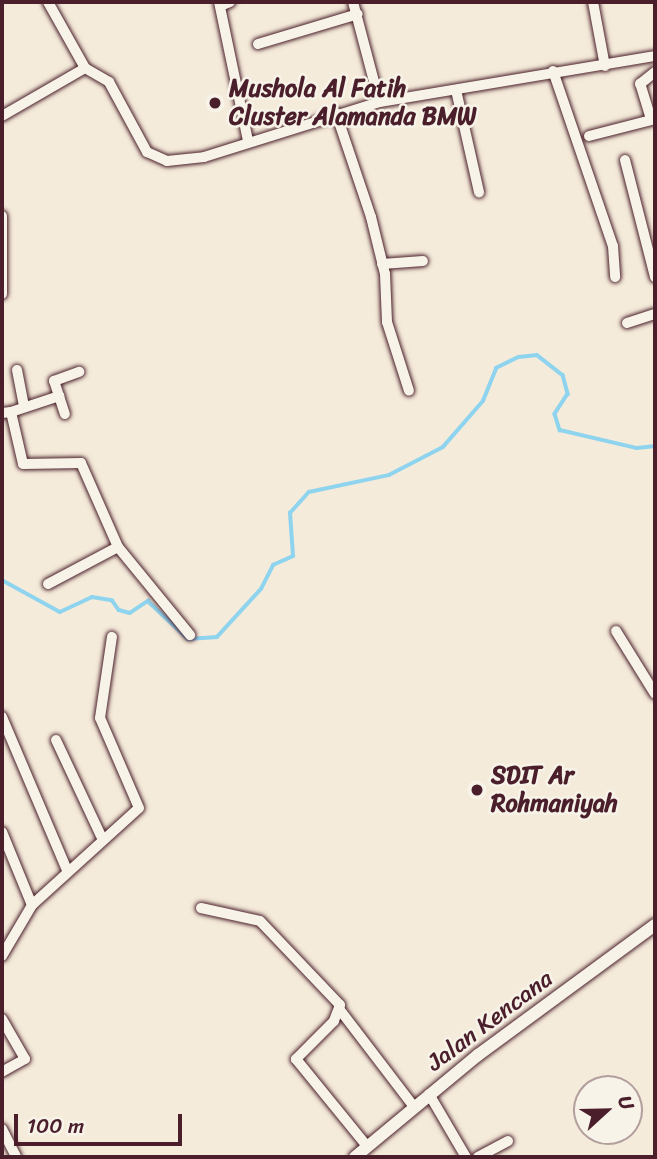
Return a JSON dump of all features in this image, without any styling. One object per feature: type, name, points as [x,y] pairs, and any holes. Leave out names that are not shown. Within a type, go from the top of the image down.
[{"type":"street","points":[[48,2],[85,68],[109,82],[147,152],[160,161],[204,156],[336,113],[553,71],[605,66],[655,56]]},
{"type":"street","points":[[353,2],[376,89]]},
{"type":"street","points":[[593,2],[605,66]]},
{"type":"street","points":[[223,3],[248,141]]},
{"type":"street","points":[[258,44],[358,14]]},
{"type":"street","points":[[2,116],[85,68]]},
{"type":"street","points":[[553,71],[613,246],[615,277]]},
{"type":"street","points":[[590,136],[653,119],[640,84],[655,72]]},
{"type":"street","points":[[456,90],[479,192]]},
{"type":"street","points":[[336,113],[382,264],[387,322],[409,391]]},
{"type":"street","points":[[625,160],[651,239],[655,277]]},
{"type":"street","points":[[2,216],[2,294]]},
{"type":"street","points":[[382,264],[423,261]]},
{"type":"street","points":[[627,323],[655,314]]},
{"type":"street","points":[[17,370],[24,405]]},
{"type":"street","points":[[65,414],[54,381],[79,372]]},
{"type":"street","points":[[59,396],[6,412],[23,464],[81,463],[118,547],[190,635]]},
{"type":"street","points":[[48,584],[118,547]]},
{"type":"street","points":[[616,631],[655,694]]},
{"type":"street","points":[[3,948],[32,905],[101,836],[139,805],[100,718],[112,636]]},
{"type":"street","points":[[2,717],[67,870]]},
{"type":"street","points":[[56,740],[101,836]]},
{"type":"street","points":[[2,832],[32,905]]},
{"type":"street","points":[[201,908],[260,921],[340,1010],[415,1108]]},
{"type":"street","name":"Jalan Kencana","points":[[355,1157],[429,1094],[655,925]]},
{"type":"street","points":[[340,1010],[296,1059],[367,1146]]},
{"type":"street","points":[[2,1019],[25,1059],[2,1072]]},
{"type":"street","points":[[429,1094],[466,1157]]},
{"type":"street","points":[[2,1129],[16,1157]]},
{"type":"street","points":[[478,1157],[509,1141]]},
{"type":"waterway","points":[[2,580],[60,612],[92,597],[112,600],[119,610],[130,613],[148,601],[188,639],[217,637],[261,589],[273,565],[293,556],[290,513],[309,492],[389,475],[443,447],[483,401],[496,368],[519,357],[537,355],[563,375],[568,394],[555,414],[560,430],[637,448],[655,446]]},
{"type":"place","name":"Mushola Al Fatih Cluster Alamanda BMW","points":[[215,103]]},
{"type":"place","name":"SDIT Ar Rohmaniyah","points":[[477,790]]}]
